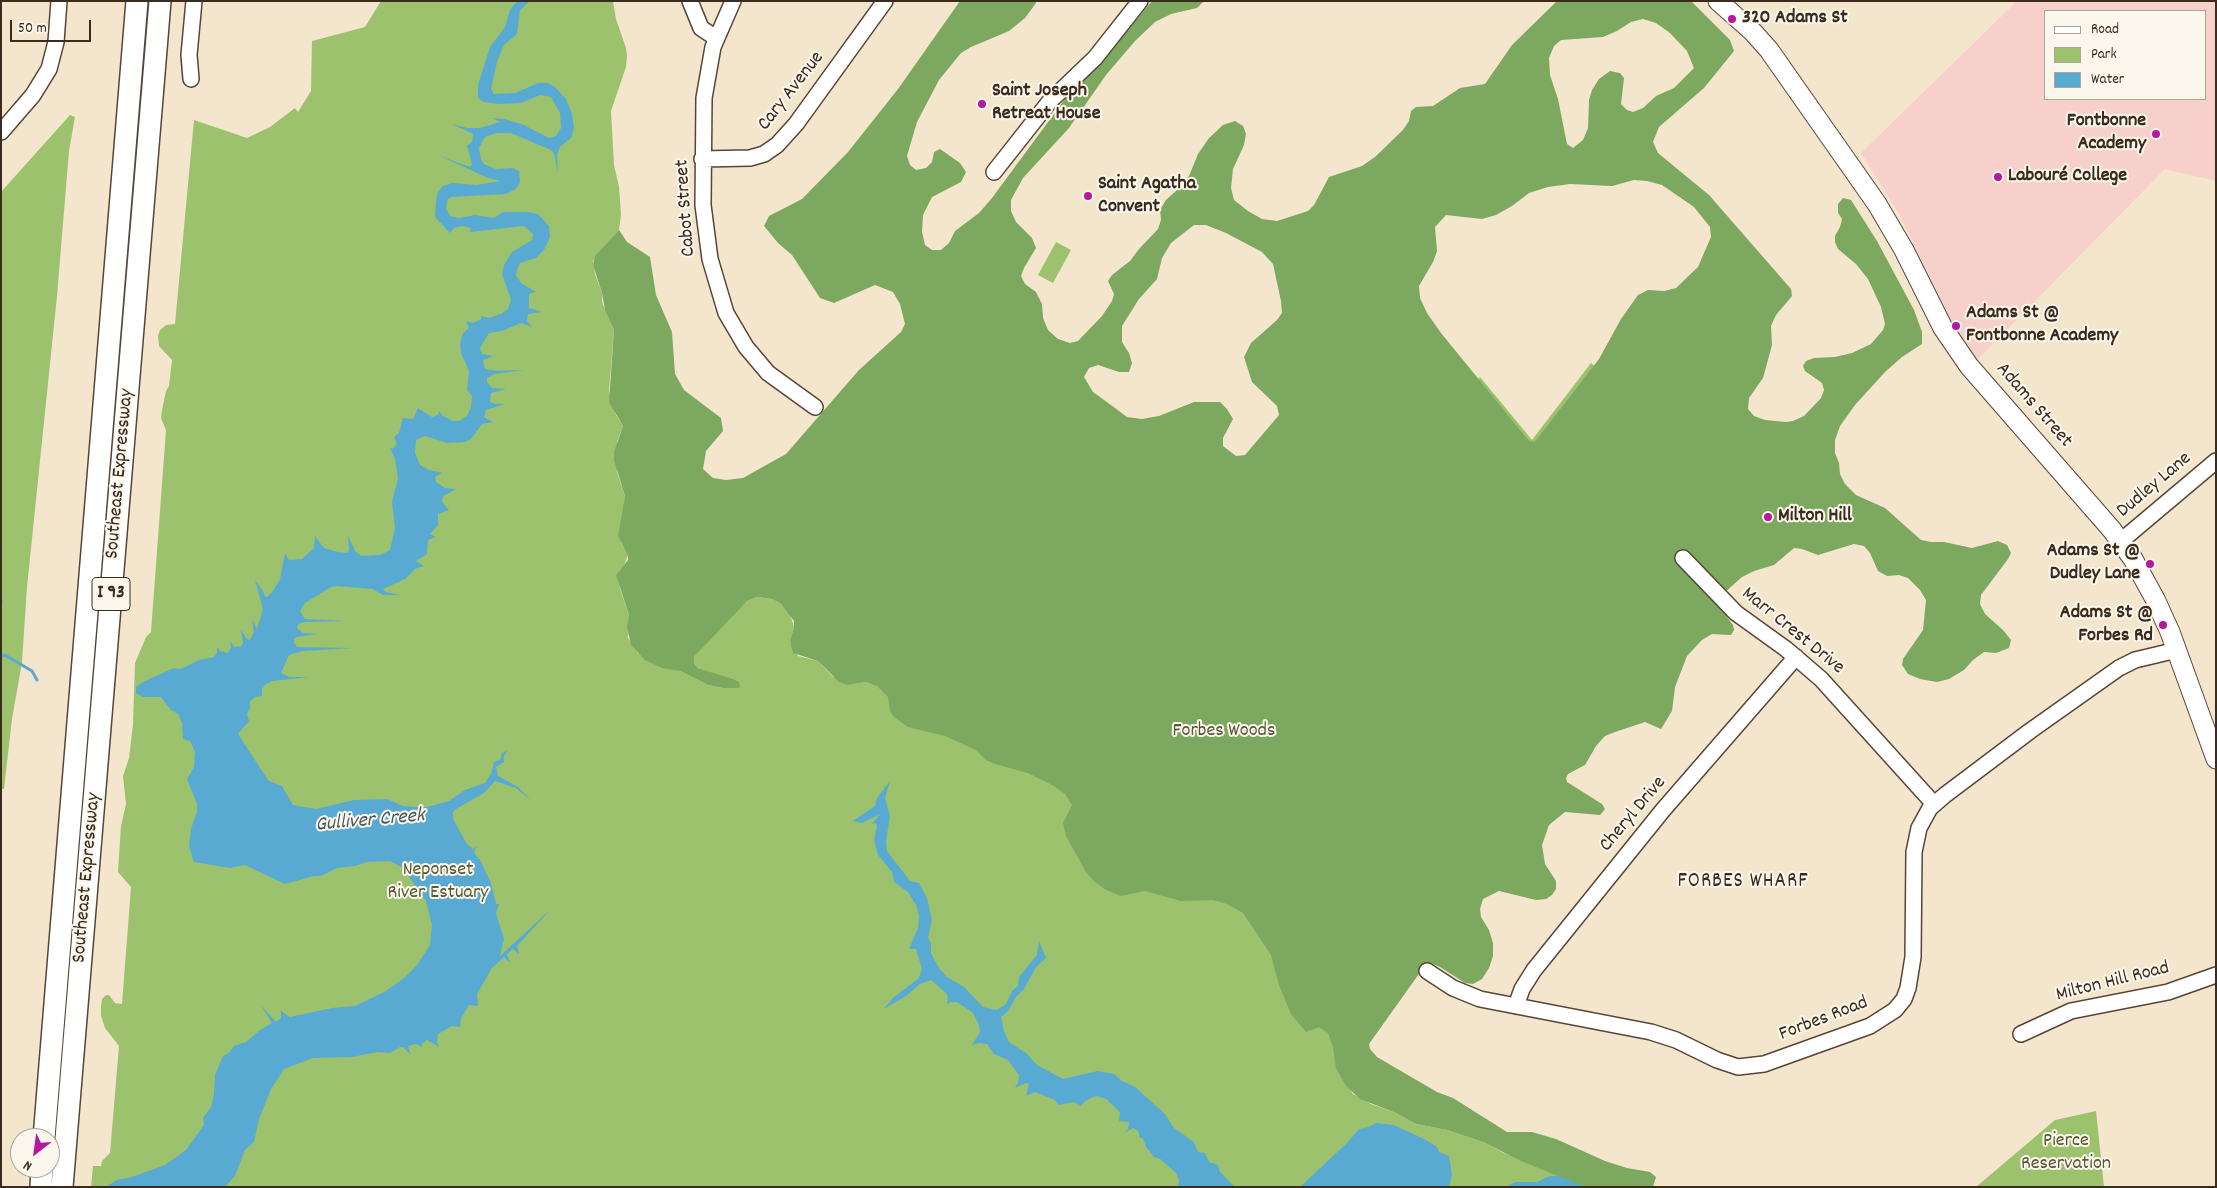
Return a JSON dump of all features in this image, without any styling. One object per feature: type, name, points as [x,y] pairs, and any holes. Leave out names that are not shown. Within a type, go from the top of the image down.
[{"type":"highway","name":"Southeast Expressway","points":[[37,1128],[128,1]]},
{"type":"highway","name":"I 93","points":[[45,1128],[137,1]]},
{"type":"highway","name":"I 93","points":[[53,1187],[149,1]]},
{"type":"highway","name":"Southeast Expressway","points":[[62,1187],[160,1]]},
{"type":"main road","name":"Adams Street","points":[[1718,1],[1753,32],[1769,50],[1877,204],[1904,250],[1943,328],[1969,366],[2121,541],[2148,584],[2177,650],[2216,759]]},
{"type":"street","points":[[1,132],[33,96],[49,69],[56,42],[59,1]]},
{"type":"street","points":[[191,79],[189,55],[194,1]]},
{"type":"street","points":[[690,1],[701,28],[716,38]]},
{"type":"street","name":"Cabot Street","points":[[733,1],[716,38],[706,78],[702,118],[702,159],[703,205],[707,245],[726,313],[740,339],[761,366],[816,407]]},
{"type":"street","name":"Cary Avenue","points":[[702,159],[750,158],[764,154],[777,145],[796,124],[885,1]]},
{"type":"street","points":[[994,172],[1050,101],[1095,58],[1140,1]]},
{"type":"street","name":"Dudley Lane","points":[[2121,541],[2216,461]]},
{"type":"street","name":"Marr Crest Drive","points":[[1683,558],[1732,610],[1796,657],[1829,687],[1934,804]]},
{"type":"street","name":"Forbes Road","points":[[1427,971],[1462,992],[1489,1001],[1651,1032],[1676,1040],[1724,1063],[1745,1067],[1764,1064],[1877,1023],[1890,1015],[1900,1005],[1908,988],[1913,957],[1914,852],[1919,828],[1934,804],[2022,737],[2119,668],[2135,660],[2177,650]]},
{"type":"street","name":"Cheryl Drive","points":[[1516,1006],[1522,989],[1534,970],[1663,810],[1796,657]]},
{"type":"street","name":"Milton Hill Road","points":[[2020,1034],[2071,1011],[2168,992],[2216,975]]},
{"type":"shaded area","name":"Labouré College","points":[[2017,1],[2216,1],[2216,181],[2165,169],[1977,360],[1952,322],[1899,214],[1861,153]]},
{"type":"green space","name":"Neponset River Estuary","points":[[381,1],[613,1],[616,19],[627,56],[626,67],[611,111],[614,165],[619,187],[621,214],[619,230],[593,261],[595,274],[602,293],[602,302],[614,330],[609,391],[616,415],[623,426],[617,442],[617,472],[625,496],[621,543],[628,555],[624,566],[619,571],[620,589],[629,615],[628,638],[638,653],[654,664],[680,671],[708,685],[738,688],[722,676],[698,668],[694,663],[694,657],[738,609],[747,601],[757,597],[772,599],[781,604],[790,614],[794,627],[790,642],[798,656],[818,661],[832,676],[852,684],[866,682],[878,687],[1310,582],[1480,377],[1532,440],[1591,363],[1655,420],[1336,1069],[1353,1094],[1371,1104],[1396,1113],[1416,1124],[1447,1130],[1483,1142],[1504,1153],[1594,1187],[91,1187],[93,1166],[101,1166],[102,1161],[110,1153],[119,1046],[105,1028],[101,1016],[101,1006],[102,999],[106,995],[109,995],[115,1003],[122,1004],[131,887],[118,872],[121,826],[126,804],[123,776],[129,758],[133,724],[135,663],[146,637],[151,632],[166,430],[161,418],[166,391],[169,386],[172,360],[159,346],[158,336],[160,330],[166,325],[175,324],[194,120],[247,138],[270,127],[295,108],[298,112],[311,91],[312,41],[365,27]]},
{"type":"green space","name":"Forbes Woods","points":[[960,1],[1036,1],[1025,18],[1009,31],[961,53],[939,80],[917,122],[907,156],[910,165],[916,170],[926,168],[932,162],[934,152],[940,149],[960,163],[966,172],[961,182],[932,197],[923,215],[922,232],[925,245],[932,250],[941,250],[949,243],[955,231],[979,213],[992,198],[1065,99],[1100,63],[1152,1],[1204,1],[1197,8],[1171,14],[1155,22],[1135,41],[1106,75],[1069,128],[1023,178],[1011,200],[1011,211],[1016,222],[1032,238],[1036,248],[1021,276],[1025,284],[1036,292],[1042,304],[1043,318],[1048,330],[1058,339],[1070,343],[1078,341],[1102,316],[1112,301],[1114,294],[1108,281],[1112,275],[1130,261],[1158,229],[1161,220],[1160,210],[1166,200],[1189,176],[1198,154],[1209,138],[1223,125],[1235,121],[1243,126],[1246,134],[1244,145],[1233,169],[1231,188],[1234,200],[1262,219],[1277,221],[1308,211],[1314,205],[1329,177],[1362,166],[1375,157],[1403,130],[1409,121],[1411,111],[1416,107],[1433,106],[1460,88],[1485,84],[1512,45],[1557,1],[1691,1],[1730,40],[1734,51],[1704,88],[1659,127],[1653,142],[1658,153],[1709,195],[1791,289],[1792,296],[1776,315],[1771,326],[1772,345],[1763,378],[1749,398],[1748,409],[1754,416],[1765,420],[1786,422],[1804,416],[1821,398],[1824,390],[1822,383],[1805,371],[1803,366],[1806,361],[1814,358],[1835,357],[1852,353],[1871,344],[1883,330],[1885,324],[1881,307],[1868,279],[1856,264],[1838,249],[1835,242],[1835,236],[1842,219],[1838,213],[1838,204],[1843,198],[1851,200],[1877,241],[1914,310],[1922,332],[1922,344],[1902,357],[1885,372],[1855,405],[1840,426],[1835,440],[1835,453],[1839,463],[1840,474],[1845,484],[1856,495],[1885,508],[1921,540],[1944,542],[1972,548],[1998,541],[2007,545],[2011,553],[1981,595],[1980,604],[1985,614],[2011,640],[2009,648],[1996,653],[1984,652],[1964,670],[1949,679],[1937,682],[1920,679],[1908,674],[1902,665],[1903,659],[1923,630],[1926,600],[1920,590],[1908,578],[1899,575],[1887,576],[1878,571],[1870,553],[1864,546],[1854,544],[1818,555],[1794,548],[1774,565],[1742,577],[1718,600],[1719,606],[1733,625],[1734,630],[1731,635],[1712,634],[1702,640],[1687,656],[1675,687],[1672,711],[1661,729],[1645,722],[1605,736],[1596,746],[1585,765],[1568,774],[1567,782],[1602,804],[1605,809],[1600,815],[1565,812],[1549,825],[1542,845],[1545,864],[1556,881],[1556,889],[1552,895],[1546,899],[1536,900],[1499,891],[1483,899],[1480,909],[1481,917],[1489,930],[1493,943],[1493,956],[1489,968],[1482,979],[1473,984],[1465,983],[1440,967],[1430,963],[1426,964],[1369,1044],[1370,1049],[1377,1057],[1437,1092],[1453,1098],[1507,1132],[1532,1132],[1556,1139],[1605,1161],[1627,1168],[1650,1172],[1656,1177],[1653,1187],[1585,1187],[1521,1161],[1483,1142],[1447,1130],[1416,1124],[1396,1113],[1360,1099],[1347,1087],[1336,1069],[1333,1047],[1328,1033],[1319,1027],[1306,1032],[1291,1014],[1279,985],[1271,955],[1243,913],[1227,904],[1213,900],[1181,901],[1145,891],[1121,896],[1106,890],[1086,872],[1066,836],[1063,823],[1072,805],[1065,794],[1054,786],[1028,773],[986,760],[976,750],[945,736],[908,727],[894,717],[890,711],[888,697],[878,687],[866,682],[847,685],[839,682],[818,661],[793,653],[790,641],[794,621],[781,604],[772,599],[757,597],[747,601],[694,657],[694,663],[698,668],[739,682],[740,687],[738,688],[708,685],[680,671],[662,668],[645,660],[631,645],[627,627],[629,615],[616,575],[628,560],[628,556],[618,536],[625,496],[614,460],[614,452],[623,426],[609,402],[614,330],[605,310],[593,265],[595,256],[619,230],[627,242],[650,257],[656,295],[672,332],[675,374],[684,390],[721,418],[723,431],[706,451],[703,469],[713,478],[726,480],[743,478],[786,454],[859,370],[901,332],[905,324],[900,304],[893,292],[875,285],[834,303],[820,298],[792,255],[778,243],[764,226],[769,216],[802,199],[848,152],[898,89]],"holes":[[[1643,19],[1656,23],[1670,33],[1687,51],[1694,68],[1674,88],[1656,96],[1643,108],[1633,112],[1627,110],[1621,104],[1624,78],[1620,73],[1610,71],[1599,79],[1592,90],[1589,100],[1588,128],[1583,140],[1573,148],[1567,144],[1558,99],[1550,75],[1549,58],[1554,46],[1561,40],[1603,37],[1631,22]],[[1634,180],[1662,185],[1694,207],[1710,227],[1711,237],[1698,267],[1676,288],[1664,291],[1648,290],[1638,295],[1621,319],[1599,359],[1538,438],[1534,442],[1529,441],[1441,333],[1427,313],[1420,298],[1419,286],[1437,251],[1435,227],[1446,215],[1482,219],[1496,215],[1529,193],[1548,187],[1570,184],[1612,186]],[[1194,225],[1206,225],[1262,252],[1273,264],[1282,313],[1277,320],[1251,343],[1244,357],[1252,382],[1277,406],[1279,415],[1245,455],[1236,456],[1223,446],[1223,438],[1233,419],[1220,402],[1194,402],[1159,416],[1142,419],[1127,417],[1093,392],[1084,377],[1089,368],[1098,365],[1119,372],[1129,372],[1132,363],[1129,353],[1122,342],[1122,326],[1139,299],[1157,279],[1162,258],[1171,243]]]},
{"type":"green space","points":[[70,115],[75,117],[69,151],[57,296],[27,587],[22,662],[12,719],[4,789],[1,789],[1,192]]},
{"type":"green space","points":[[1056,242],[1071,250],[1053,283],[1038,275]]},
{"type":"green space","name":"Pierce Reservation","points":[[2096,1111],[2104,1187],[1976,1187],[2055,1120]]},
{"type":"water","name":"Gulliver Creek","points":[[517,1],[530,1],[520,10],[517,34],[503,46],[491,89],[494,94],[515,93],[538,83],[548,83],[554,86],[566,99],[572,114],[574,128],[571,138],[560,147],[557,155],[558,173],[554,153],[551,150],[511,133],[497,133],[485,137],[479,148],[484,164],[496,169],[513,168],[519,171],[520,182],[516,189],[506,194],[451,197],[448,199],[446,208],[450,216],[459,218],[475,215],[494,218],[503,212],[528,212],[538,214],[549,226],[550,237],[544,250],[536,258],[520,263],[516,275],[521,283],[536,292],[529,294],[529,308],[542,312],[528,314],[527,321],[532,327],[521,323],[502,331],[489,333],[480,348],[482,354],[493,356],[483,360],[485,369],[497,371],[524,370],[494,374],[487,378],[487,382],[492,388],[506,389],[491,393],[490,402],[505,404],[486,410],[484,417],[493,422],[482,424],[471,439],[465,442],[447,443],[425,436],[416,440],[415,453],[420,465],[429,470],[443,473],[435,477],[436,482],[445,488],[456,489],[443,496],[442,502],[449,510],[438,514],[438,525],[430,534],[436,537],[428,540],[427,554],[416,561],[424,566],[415,569],[405,579],[383,589],[386,592],[400,595],[383,595],[373,589],[337,586],[331,587],[305,603],[300,611],[305,619],[346,621],[305,622],[298,624],[297,628],[303,633],[317,634],[296,637],[294,643],[297,647],[353,648],[303,651],[289,655],[281,673],[289,677],[309,677],[272,681],[265,685],[262,689],[262,696],[255,697],[250,701],[250,708],[247,714],[249,721],[238,734],[269,781],[282,786],[293,805],[316,809],[354,800],[387,799],[403,806],[417,807],[427,807],[449,801],[465,790],[485,783],[491,774],[494,762],[500,760],[502,753],[508,750],[504,756],[504,762],[496,767],[498,776],[518,787],[531,800],[516,788],[495,781],[484,793],[456,809],[453,812],[453,819],[467,844],[473,849],[477,846],[474,851],[475,854],[491,883],[496,904],[499,904],[496,913],[504,939],[500,956],[550,910],[517,946],[519,954],[513,949],[507,954],[510,963],[504,957],[492,968],[477,994],[478,1006],[469,1005],[461,1018],[460,1027],[452,1026],[438,1034],[437,1042],[439,1047],[427,1040],[422,1044],[422,1047],[416,1044],[408,1046],[411,1055],[403,1047],[400,1047],[390,1053],[378,1052],[352,1057],[313,1058],[284,1069],[271,1089],[259,1119],[254,1142],[245,1150],[235,1176],[225,1187],[106,1187],[117,1180],[132,1177],[165,1165],[186,1150],[204,1125],[203,1118],[211,1107],[215,1075],[223,1056],[229,1053],[234,1046],[246,1042],[272,1023],[261,1005],[276,1022],[281,1018],[281,1011],[290,1017],[332,1008],[355,1006],[386,991],[404,978],[417,965],[430,945],[432,925],[426,901],[403,868],[390,861],[367,862],[355,866],[337,868],[321,876],[314,876],[285,884],[245,865],[230,868],[194,862],[189,846],[197,804],[187,779],[194,767],[195,752],[190,741],[183,739],[182,723],[178,714],[171,710],[161,697],[143,697],[136,693],[136,687],[174,668],[181,669],[199,660],[214,657],[217,653],[217,647],[220,651],[228,653],[231,647],[230,640],[234,647],[241,646],[243,643],[241,630],[247,639],[250,640],[254,632],[252,619],[257,629],[263,609],[255,580],[265,597],[267,597],[280,579],[285,553],[289,560],[302,559],[314,548],[315,536],[324,548],[338,552],[347,553],[349,550],[348,535],[355,551],[361,556],[380,555],[390,550],[395,528],[392,502],[398,478],[395,459],[390,448],[393,449],[397,444],[394,437],[399,433],[403,418],[413,419],[418,408],[432,417],[438,415],[439,411],[443,416],[453,421],[459,421],[467,416],[471,407],[472,396],[467,390],[469,371],[461,353],[460,344],[463,333],[469,328],[466,321],[473,323],[481,319],[481,316],[489,318],[501,314],[508,309],[511,300],[502,274],[504,265],[512,252],[532,240],[533,234],[524,226],[470,232],[471,228],[462,226],[454,228],[450,233],[435,217],[438,192],[443,186],[452,183],[476,185],[501,181],[488,178],[440,156],[470,167],[472,164],[467,146],[472,142],[473,134],[452,124],[467,128],[480,128],[500,122],[493,118],[504,119],[524,125],[549,138],[556,136],[561,128],[560,113],[551,97],[540,95],[521,103],[498,104],[484,102],[478,98],[478,85],[490,47],[505,27],[510,10]]},
{"type":"water","points":[[890,781],[885,798],[890,816],[886,841],[887,851],[910,881],[919,883],[927,898],[932,920],[928,938],[931,943],[931,953],[939,968],[947,977],[964,987],[983,1007],[997,1010],[1006,1004],[1012,991],[1018,986],[1019,977],[1037,955],[1039,941],[1046,958],[1036,967],[1024,989],[1016,997],[1008,1011],[1001,1017],[1009,1042],[1026,1053],[1037,1065],[1063,1079],[1098,1071],[1114,1074],[1122,1081],[1135,1087],[1165,1114],[1174,1128],[1194,1142],[1198,1152],[1205,1153],[1209,1162],[1218,1165],[1220,1172],[1235,1187],[1178,1187],[1179,1180],[1176,1173],[1160,1159],[1154,1157],[1146,1147],[1143,1138],[1140,1138],[1138,1131],[1133,1128],[1124,1133],[1128,1129],[1129,1122],[1119,1121],[1120,1112],[1106,1099],[1097,1096],[1093,1097],[1081,1106],[1074,1102],[1058,1105],[1055,1100],[1035,1092],[1026,1096],[1029,1084],[1026,1083],[1015,1088],[1019,1075],[1008,1060],[994,1054],[987,1044],[979,1043],[972,1045],[980,1032],[973,1013],[957,1002],[947,1004],[948,997],[946,993],[931,980],[920,984],[906,996],[884,1009],[893,998],[919,978],[922,969],[916,949],[909,949],[918,928],[919,916],[916,905],[908,892],[894,882],[892,872],[878,855],[874,840],[877,826],[876,823],[872,824],[880,814],[862,823],[853,821],[875,806],[877,798]]},
{"type":"water","points":[[1376,1123],[1394,1125],[1424,1139],[1437,1147],[1439,1152],[1449,1156],[1452,1175],[1449,1187],[1300,1187],[1347,1143],[1359,1129]]},
{"type":"water","points":[[1550,1176],[1559,1176],[1585,1187],[1506,1187],[1515,1182],[1537,1182]]},
{"type":"waterway","points":[[1,656],[5,655],[32,671],[37,680]]},
{"type":"place","name":"320 Adams St","points":[[1732,19]]},
{"type":"place","name":"Saint Joseph Retreat House","points":[[982,104]]},
{"type":"place","name":"Fontbonne Academy","points":[[2156,134]]},
{"type":"place","name":"Labouré College","points":[[1998,177]]},
{"type":"place","name":"Saint Agatha Convent","points":[[1088,196]]},
{"type":"place","name":"Adams St @ Fontbonne Academy","points":[[1956,326]]},
{"type":"place","name":"Milton Hill","points":[[1768,517]]},
{"type":"place","name":"Adams St @ Dudley Lane","points":[[2150,564]]},
{"type":"place","name":"Adams St @ Forbes Rd","points":[[2163,625]]},
{"type":"district","name":"FORBES WHARF","points":[[1743,883]]}]
